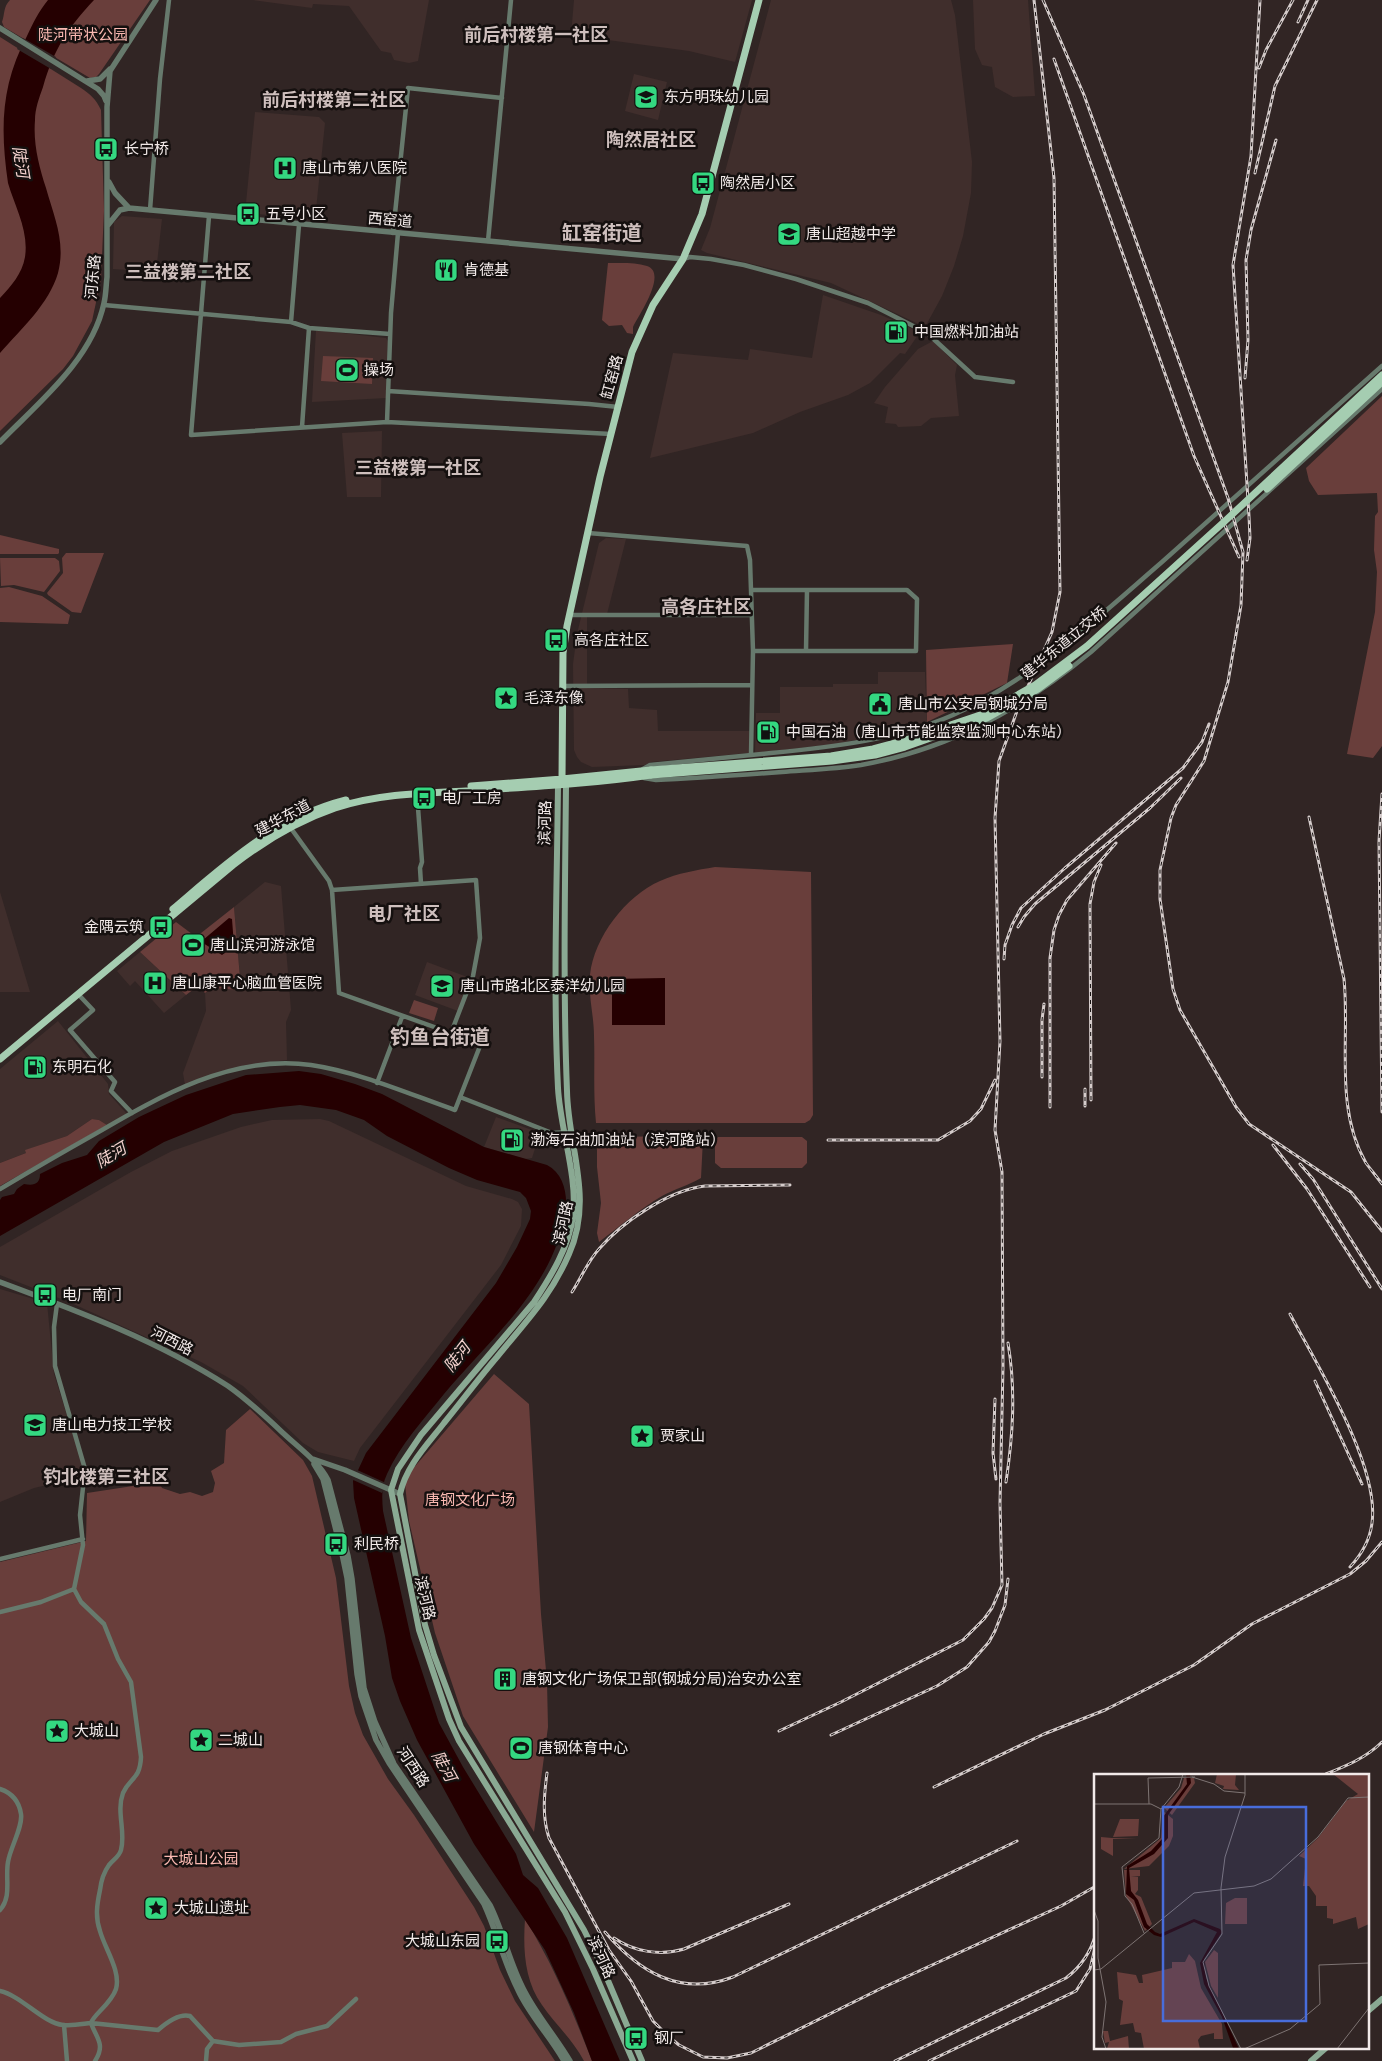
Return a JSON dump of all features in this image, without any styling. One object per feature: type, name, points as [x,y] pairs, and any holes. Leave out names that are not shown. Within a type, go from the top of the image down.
[{"type":"main road","name":"缸窑路","points":[[562,783],[563,653],[611,434],[632,352],[653,305],[683,260],[702,214],[759,0]]},
{"type":"main road","name":"建华东道立交桥","points":[[651,772],[821,756],[873,749],[986,714],[1034,685],[1087,646],[1382,375]]},
{"type":"main road","name":"建华东道立交桥","points":[[651,772],[832,761],[875,755],[905,747],[978,722],[1013,705],[1038,689],[1088,651],[1228,525],[1382,382]]},
{"type":"main road","name":"建华东道","points":[[0,1060],[233,865],[273,836],[290,827],[336,808],[374,799],[562,783],[651,772]]},
{"type":"main road","name":"建华东道","points":[[0,1054],[247,846],[296,818],[334,803],[394,792],[562,783]]},
{"type":"main road","name":"滨河路","points":[[562,783],[564,1009],[567,1098],[581,1198],[580,1218],[570,1253],[543,1302],[498,1355],[418,1456],[403,1480],[400,1494],[426,1625],[434,1655],[461,1727],[584,1930],[601,1964],[642,2061]]},
{"type":"main road","name":"滨河路","points":[[562,783],[556,1009],[558,1088],[574,1199],[572,1218],[562,1252],[550,1278],[534,1302],[421,1435],[398,1469],[388,1490],[419,1630],[449,1719],[459,1741],[565,1912],[593,1969],[633,2061]]},
{"type":"main road","points":[[1370,2009],[1382,1999]]},
{"type":"main road","points":[[1311,2061],[1326,2048]]},
{"type":"street","name":"河东路","points":[[0,442],[65,375],[94,331],[104,304],[108,277],[107,107],[111,67],[156,0]]},
{"type":"street","points":[[150,210],[160,79],[169,0]]},
{"type":"street","points":[[488,241],[511,0]]},
{"type":"street","points":[[0,28],[87,81],[104,96],[107,107]]},
{"type":"street","points":[[87,81],[100,79],[111,67]]},
{"type":"street","points":[[387,422],[396,233],[408,88],[502,98]]},
{"type":"street","points":[[108,181],[115,193],[129,208]]},
{"type":"street","points":[[108,225],[115,214],[120,210],[129,208]]},
{"type":"street","name":"西窑道","points":[[129,208],[683,260]]},
{"type":"street","points":[[209,216],[191,435],[387,422],[611,434]]},
{"type":"street","points":[[291,322],[300,225]]},
{"type":"street","points":[[683,260],[690,257],[704,258],[744,265],[796,279],[868,303],[927,333],[975,377],[1012,382]]},
{"type":"street","points":[[104,304],[291,322],[309,328],[390,334]]},
{"type":"street","points":[[302,427],[309,328]]},
{"type":"street","points":[[1382,366],[1072,640],[1021,677],[952,715],[898,732],[843,745],[650,765],[640,774],[656,780],[832,769],[920,750],[954,738],[987,723],[1026,702],[1091,652],[1382,389]]},
{"type":"street","points":[[388,391],[618,407]]},
{"type":"street","points":[[588,533],[747,546],[750,560],[753,651],[751,755]]},
{"type":"street","points":[[751,590],[907,590],[917,599],[916,651],[753,651]]},
{"type":"street","points":[[806,651],[807,590]]},
{"type":"street","points":[[570,615],[752,615]]},
{"type":"street","points":[[563,686],[752,685]]},
{"type":"street","points":[[417,794],[422,862],[420,868],[421,884]]},
{"type":"street","points":[[0,1189],[132,1113],[179,1089],[216,1075],[260,1065],[289,1063],[334,1070],[455,1110],[480,1046],[451,1033],[339,993],[332,890],[329,881],[290,827]]},
{"type":"street","points":[[332,890],[476,880],[480,938],[473,976],[451,1033]]},
{"type":"street","points":[[78,994],[93,1010],[70,1030],[115,1082],[111,1091],[132,1113]]},
{"type":"street","points":[[377,1083],[402,1016]]},
{"type":"street","points":[[460,1097],[552,1133],[572,1132]]},
{"type":"street","name":"河西路","points":[[0,1282],[132,1335],[185,1361],[229,1387],[245,1399],[324,1472],[328,1480],[348,1556],[364,1688],[384,1745],[394,1764],[490,1905],[502,1930],[524,1991],[537,2014],[562,2046],[570,2061]]},
{"type":"street","points":[[57,1304],[54,1327],[55,1366],[85,1469],[80,1515],[83,1539],[74,1589],[81,1602],[104,1624],[118,1659],[131,1682],[141,1757],[141,1769],[123,1792],[120,1811],[123,1837],[121,1852],[104,1872],[96,1910],[99,1930],[117,1979],[116,1990],[106,2008],[92,2019],[91,2023]]},
{"type":"street","points":[[311,1458],[400,1494]]},
{"type":"street","name":"河西路","points":[[311,1458],[323,1480],[342,1554],[347,1578],[358,1682],[367,1717],[376,1740],[389,1763],[484,1904],[518,1990],[531,2013],[564,2061]]},
{"type":"street","points":[[0,1559],[83,1539]]},
{"type":"street","points":[[0,1612],[41,1602],[74,1589]]},
{"type":"street","points":[[0,1789],[15,1799],[21,1818],[8,1862],[7,1901],[0,1910]]},
{"type":"street","points":[[0,1991],[64,2026],[91,2023],[158,2030],[167,2022],[186,2015],[190,2016],[213,2041],[238,2045],[281,2042],[291,2036],[327,2026],[356,1999]]},
{"type":"street","points":[[91,2023],[100,2042],[100,2054],[95,2061]]},
{"type":"street","points":[[64,2026],[67,2061]]},
{"type":"street","points":[[206,2061],[206,2049],[213,2041]]},
{"type":"shaded area","points":[[253,0],[429,0],[418,61],[409,63],[394,60],[391,53],[381,51],[349,6],[313,4],[312,8]]},
{"type":"shaded area","points":[[574,0],[752,0],[735,62],[689,51],[571,35]]},
{"type":"shaded area","points":[[771,0],[951,0],[955,15],[972,162],[971,193],[963,236],[954,266],[942,296],[925,327],[831,283],[701,250],[710,228]]},
{"type":"shaded area","points":[[973,0],[1028,0],[1035,96],[1013,97],[995,87],[992,67],[982,65],[975,49]]},
{"type":"shaded area","name":"东方明珠幼儿园","points":[[634,74],[667,82],[658,120],[625,111]]},
{"type":"shaded area","name":"唐山市第八医院","points":[[255,112],[319,117],[325,123],[315,219],[245,213]]},
{"type":"shaded area","points":[[122,216],[162,219],[156,272],[113,269],[114,222]]},
{"type":"shaded area","points":[[823,295],[881,315],[915,330],[918,335],[905,354],[900,353],[870,383],[848,395],[800,412],[753,433],[650,458],[673,353],[748,360],[750,349],[812,358]]},
{"type":"shaded area","points":[[316,330],[386,338],[388,341],[386,398],[312,402]]},
{"type":"shaded area","points":[[933,341],[957,365],[955,375],[959,416],[931,418],[921,426],[898,427],[896,424],[885,423],[888,407],[874,403],[885,387],[918,349]]},
{"type":"shaded area","points":[[382,431],[381,497],[347,497],[342,433]]},
{"type":"shaded area","points":[[606,538],[626,539],[607,614],[587,614],[587,688],[628,689],[629,708],[657,710],[658,731],[750,731],[749,753],[651,762],[645,765],[592,767],[581,762],[577,757],[574,750],[573,664],[577,634],[599,543]]},
{"type":"shaded area","points":[[878,672],[925,672],[927,722],[836,744],[755,753],[756,713],[780,713],[780,687],[833,687],[833,684],[878,684]]},
{"type":"shaded area","points":[[265,882],[281,886],[291,1010],[286,1022],[287,1060],[246,1065],[185,1085],[183,1073],[206,1011],[205,993],[212,988],[241,990],[234,907]]},
{"type":"shaded area","points":[[0,892],[30,992],[0,992]]},
{"type":"shaded area","name":"唐山康平心脑血管医院","points":[[140,952],[186,995],[164,1013],[135,981],[130,986],[117,971]]},
{"type":"shaded area","name":"唐山市路北区泰洋幼儿园","points":[[427,962],[470,978],[458,1011],[415,995]]},
{"type":"shaded area","points":[[58,1021],[108,1084],[109,1094],[127,1114],[107,1125],[99,1120],[92,1119],[67,1136],[26,1150],[26,1153],[0,1163],[0,1069]]},
{"type":"shaded area","name":"渤海石油加油站（滨河路站）","points":[[496,1117],[540,1133],[532,1158],[525,1159],[484,1147]]},
{"type":"shaded area","points":[[320,1119],[329,1121],[466,1186],[512,1199],[518,1202],[522,1209],[521,1226],[501,1265],[360,1448],[354,1461],[318,1452],[303,1443],[243,1386],[201,1362],[69,1302],[0,1275],[0,1247],[131,1172],[172,1151],[241,1127],[272,1120]]},
{"type":"shaded area","name":"唐山电力技工学校","points":[[0,1289],[47,1303],[54,1374],[86,1476],[34,1488],[0,1502]]},
{"type":"green space","name":"陡河带状公园","points":[[10,0],[150,0],[99,74],[96,77],[90,78],[4,27],[2,22],[4,11]]},
{"type":"green space","name":"陡河带状公园","points":[[0,37],[84,90],[99,106],[101,110],[104,210],[101,279],[92,321],[73,356],[63,369],[0,431]]},
{"type":"green space","points":[[608,263],[638,264],[653,270],[655,277],[650,295],[633,327],[633,334],[627,333],[622,325],[609,326],[602,320]]},
{"type":"green space","name":"操场","points":[[323,356],[373,358],[372,384],[321,381]]},
{"type":"green space","points":[[1382,396],[1382,746],[1373,758],[1347,754],[1375,612],[1377,572],[1374,550],[1375,516],[1378,512],[1377,493],[1318,495],[1309,481],[1306,468]]},
{"type":"green space","points":[[0,535],[59,549],[59,553],[0,554]]},
{"type":"green space","points":[[66,553],[104,553],[81,613],[72,612],[47,593],[63,573],[62,558]]},
{"type":"green space","points":[[0,558],[55,558],[59,561],[60,571],[44,592],[14,585],[1,586]]},
{"type":"green space","points":[[9,587],[42,596],[70,615],[68,624],[0,622],[0,588]]},
{"type":"green space","points":[[1013,644],[1007,683],[927,722],[926,650]]},
{"type":"green space","points":[[715,867],[811,872],[813,1115],[805,1123],[596,1123],[594,1028],[590,998],[590,975],[598,946],[614,919],[624,907],[647,888],[674,876]]},
{"type":"green space","name":"唐山滨河游泳馆","points":[[234,907],[241,990],[212,988],[205,993],[198,986],[186,995],[140,952],[176,922],[196,937]]},
{"type":"green space","points":[[414,1000],[438,1008],[434,1021],[409,1013]]},
{"type":"green space","points":[[92,1119],[99,1120],[107,1125],[0,1186],[0,1163],[26,1153],[25,1150],[67,1136]]},
{"type":"green space","points":[[700,1136],[703,1139],[701,1178],[654,1201],[599,1242],[597,1233],[601,1203],[597,1167],[597,1137]]},
{"type":"green space","points":[[718,1137],[802,1137],[807,1141],[807,1163],[802,1168],[721,1168],[715,1163],[715,1141]]},
{"type":"green space","name":"唐钢文化广场","points":[[494,1374],[529,1404],[541,1614],[547,1682],[548,1727],[534,1832],[463,1716],[435,1633],[409,1521],[405,1484],[411,1471]]},
{"type":"green space","name":"大城山公园","points":[[250,1409],[303,1460],[312,1476],[336,1578],[349,1686],[355,1713],[363,1735],[388,1779],[414,1815],[474,1907],[484,1926],[500,1970],[515,2001],[555,2061],[0,2061],[0,1562],[86,1541],[87,1493],[159,1482],[162,1488],[180,1494],[190,1492],[202,1496],[213,1492],[215,1483],[211,1471],[224,1463],[226,1430]]},
{"type":"green space","points":[[525,1919],[545,1953],[562,1988],[592,2061],[584,2061],[575,2046],[547,2012],[531,1985],[526,1964]]},
{"type":"water","name":"陡河","points":[[48,0],[94,0],[76,20],[62,40],[47,74],[36,112],[35,138],[37,155],[58,230],[61,251],[60,262],[54,284],[41,306],[0,353],[0,298],[19,274],[24,263],[26,247],[21,219],[8,183],[5,163],[4,125],[7,90],[18,54],[36,17]]},
{"type":"water","points":[[229,918],[232,919],[234,946],[222,955],[203,943],[203,940]]},
{"type":"water","points":[[665,978],[665,1025],[612,1025],[612,979]]},
{"type":"water","name":"陡河","points":[[299,1071],[321,1074],[382,1094],[484,1147],[547,1165],[560,1177],[563,1183],[566,1194],[566,1207],[560,1235],[550,1261],[536,1285],[501,1331],[444,1394],[405,1443],[392,1463],[385,1479],[382,1492],[383,1511],[411,1638],[439,1723],[463,1767],[516,1854],[523,1875],[538,1888],[567,1938],[620,2061],[592,2061],[574,2013],[545,1950],[474,1844],[417,1740],[392,1678],[385,1636],[354,1498],[353,1481],[366,1453],[496,1283],[517,1247],[530,1219],[531,1211],[526,1198],[520,1192],[477,1180],[449,1168],[387,1136],[364,1120],[336,1110],[300,1105],[233,1114],[164,1142],[0,1236],[0,1200],[2,1197],[14,1194],[24,1184],[36,1184],[40,1174],[62,1163],[87,1155],[99,1141],[139,1117],[186,1095],[246,1075]]},
{"type":"pier","points":[[23,38],[56,57],[51,69],[17,49]]},
{"type":"pier","name":"利民桥","points":[[355,1469],[386,1483],[382,1493],[351,1479]]},
{"type":"railway","points":[[779,1731],[963,1640],[992,1608],[1002,1585],[1000,1503],[1003,1367],[1002,1172],[995,1130],[1000,1041],[995,818],[999,761],[1017,711],[1052,632],[1060,592],[1054,178],[1034,0]]},
{"type":"railway","points":[[1043,0],[1084,95],[1228,498],[1243,552],[1241,605],[1228,682],[1204,761],[1176,805],[1171,818],[1160,870],[1160,899],[1173,989],[1180,1010],[1236,1107],[1249,1124],[1351,1192],[1382,1231]]},
{"type":"railway","points":[[1247,560],[1250,538],[1249,516],[1233,265],[1251,156],[1260,0]]},
{"type":"railway","points":[[1259,68],[1266,50],[1293,0]]},
{"type":"railway","points":[[1298,22],[1308,0]]},
{"type":"railway","points":[[1255,173],[1275,86],[1317,0]]},
{"type":"railway","points":[[1054,59],[1194,456],[1239,557]]},
{"type":"railway","points":[[1245,378],[1248,340],[1246,260],[1251,230],[1276,140]]},
{"type":"railway","points":[[1004,959],[1005,945],[1012,925],[1021,908],[1183,768],[1202,742],[1209,724]]},
{"type":"railway","points":[[1018,927],[1035,904],[1150,808],[1181,778]]},
{"type":"railway","points":[[1382,794],[1379,841],[1382,1112]]},
{"type":"railway","points":[[1309,817],[1344,979],[1345,1073],[1350,1119],[1356,1142],[1366,1163],[1382,1184]]},
{"type":"railway","points":[[1050,1107],[1050,958],[1054,930],[1067,900],[1116,843]]},
{"type":"railway","points":[[1091,1100],[1090,904],[1094,882],[1101,865]]},
{"type":"railway","points":[[1042,1077],[1042,1020],[1044,1004]]},
{"type":"railway","points":[[828,1140],[938,1140],[970,1121],[981,1109],[995,1080]]},
{"type":"railway","points":[[1085,1089],[1085,1106]]},
{"type":"railway","points":[[1273,1145],[1307,1189],[1370,1287]]},
{"type":"railway","points":[[1300,1164],[1313,1179],[1382,1289]]},
{"type":"railway","points":[[572,1292],[591,1259],[620,1228],[647,1209],[676,1194],[705,1186],[790,1185]]},
{"type":"railway","points":[[1290,1314],[1344,1416],[1357,1445],[1366,1473],[1372,1500],[1371,1529],[1364,1547],[1350,1567]]},
{"type":"railway","points":[[1006,1482],[1013,1413],[1008,1343]]},
{"type":"railway","points":[[1315,1381],[1362,1484]]},
{"type":"railway","points":[[995,1399],[993,1453],[996,1479]]},
{"type":"railway","points":[[934,1787],[1044,1734],[1105,1710],[1194,1665],[1252,1624],[1350,1574],[1366,1561],[1382,1542]]},
{"type":"railway","points":[[831,1735],[937,1686],[967,1667],[989,1642],[995,1631],[1005,1605],[1008,1579]]},
{"type":"railway","points":[[1326,1774],[1363,1757],[1382,1742]]},
{"type":"railway","points":[[547,1773],[544,1806],[549,1838],[609,1950],[631,1981],[653,2021],[679,2045],[703,2057],[727,2058],[751,2053],[882,1988],[1061,1906],[1094,1887]]},
{"type":"railway","points":[[605,1932],[632,1959],[662,1977],[678,1982],[695,1984],[714,1982],[733,1977],[1017,1841]]},
{"type":"railway","points":[[614,1938],[630,1947],[648,1951],[675,1951],[684,1949],[789,1904]]},
{"type":"railway","points":[[895,2061],[1066,1978],[1077,1969],[1085,1958],[1094,1938]]},
{"type":"railway","points":[[929,2061],[1076,1991],[1090,1969],[1094,1952]]},
{"type":"place","name":"东方明珠幼儿园","points":[[646,97]]},
{"type":"place","name":"长宁桥","points":[[106,149]]},
{"type":"place","name":"唐山市第八医院","points":[[285,168]]},
{"type":"place","name":"陶然居小区","points":[[703,183]]},
{"type":"place","name":"五号小区","points":[[248,214]]},
{"type":"place","name":"唐山超越中学","points":[[789,234]]},
{"type":"place","name":"肯德基","points":[[446,270]]},
{"type":"place","name":"中国燃料加油站","points":[[896,332]]},
{"type":"place","name":"操场","points":[[347,370]]},
{"type":"place","name":"高各庄社区","points":[[556,640]]},
{"type":"place","name":"毛泽东像","points":[[506,698]]},
{"type":"place","name":"唐山市公安局钢城分局","points":[[880,704]]},
{"type":"place","name":"中国石油（唐山市节能监察监测中心东站）","points":[[768,732]]},
{"type":"place","name":"电厂工房","points":[[424,798]]},
{"type":"place","name":"金隅云筑","points":[[161,927]]},
{"type":"place","name":"唐山滨河游泳馆","points":[[193,945]]},
{"type":"place","name":"唐山康平心脑血管医院","points":[[155,983]]},
{"type":"place","name":"唐山市路北区泰洋幼儿园","points":[[442,986]]},
{"type":"place","name":"东明石化","points":[[35,1067]]},
{"type":"place","name":"渤海石油加油站（滨河路站）","points":[[512,1140]]},
{"type":"place","name":"电厂南门","points":[[45,1295]]},
{"type":"place","name":"唐山电力技工学校","points":[[35,1425]]},
{"type":"place","name":"贾家山","points":[[642,1436]]},
{"type":"place","name":"利民桥","points":[[336,1544]]},
{"type":"place","name":"唐钢文化广场保卫部(钢城分局)治安办公室","points":[[505,1679]]},
{"type":"place","name":"大城山","points":[[57,1731]]},
{"type":"place","name":"二城山","points":[[201,1740]]},
{"type":"place","name":"唐钢体育中心","points":[[521,1748]]},
{"type":"place","name":"大城山遗址","points":[[156,1908]]},
{"type":"place","name":"大城山东园","points":[[497,1941]]},
{"type":"place","name":"钢厂","points":[[636,2038]]},
{"type":"district","name":"前后村楼第一社区","points":[[536,35]]},
{"type":"district","name":"前后村楼第二社区","points":[[334,100]]},
{"type":"district","name":"陶然居社区","points":[[651,140]]},
{"type":"district","name":"缸窑街道","points":[[602,233]]},
{"type":"district","name":"三益楼第二社区","points":[[188,272]]},
{"type":"district","name":"三益楼第一社区","points":[[418,468]]},
{"type":"district","name":"高各庄社区","points":[[706,607]]},
{"type":"district","name":"电厂社区","points":[[404,914]]},
{"type":"district","name":"钓鱼台街道","points":[[440,1037]]},
{"type":"district","name":"钓北楼第三社区","points":[[106,1477]]}]
